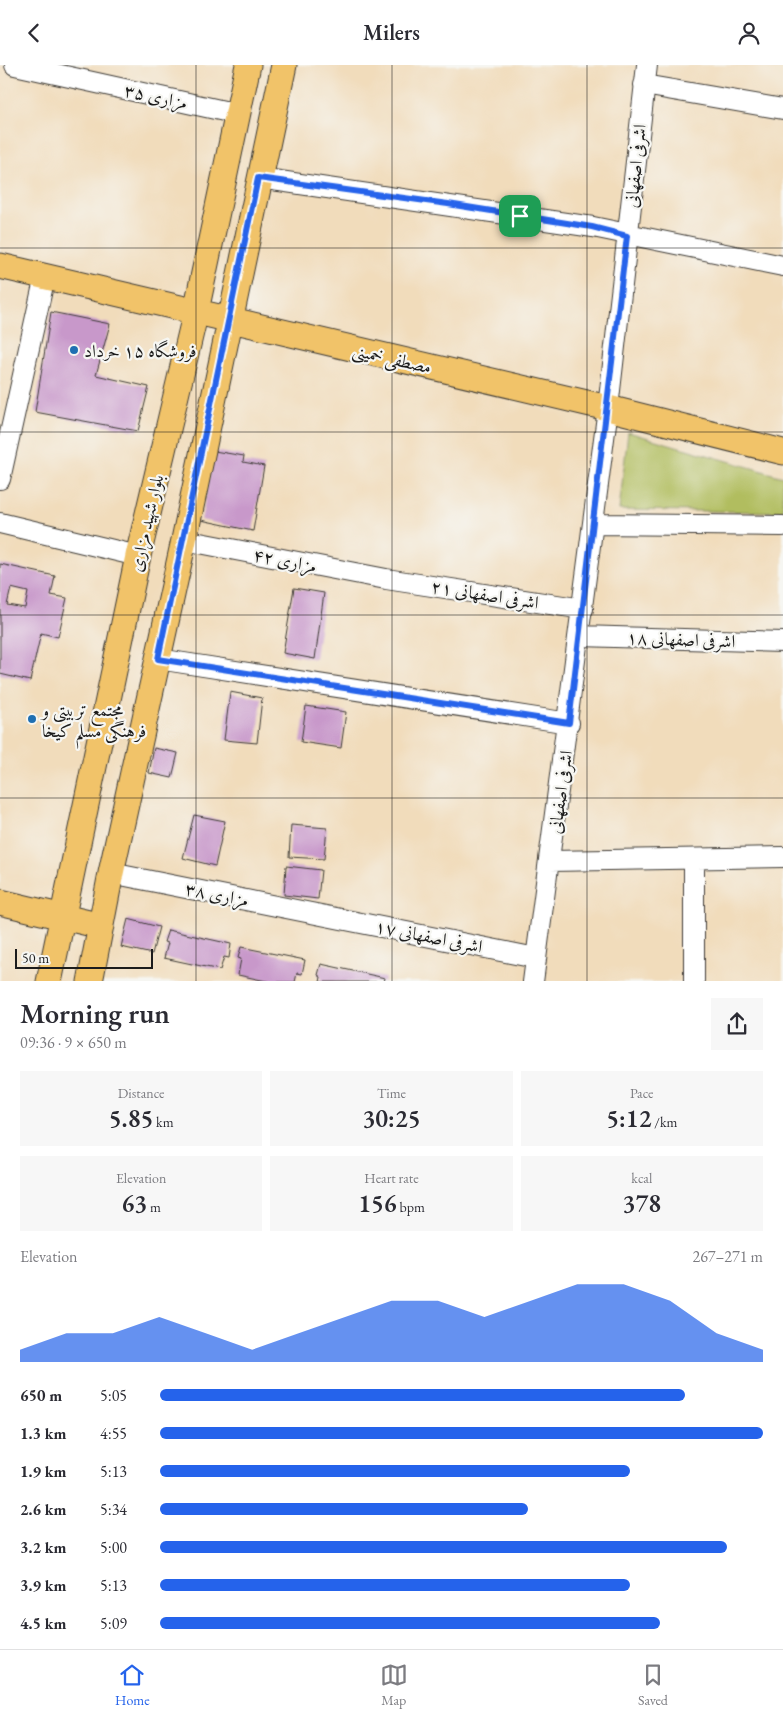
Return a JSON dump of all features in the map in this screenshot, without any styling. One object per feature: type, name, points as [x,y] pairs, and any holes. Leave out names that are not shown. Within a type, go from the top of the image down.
[{"type":"main road","name":"بلوار شهید مزاری","points":[[49,981],[138,556],[196,311],[248,65]]},
{"type":"main road","points":[[90,981],[111,873],[230,321],[258,178],[284,65]]},
{"type":"main road","name":"مصطفی خمینی","points":[[0,267],[608,408],[783,452]]},
{"type":"main road","points":[[0,902],[101,926]]},
{"type":"street","name":"مزاری ۳۵","points":[[15,65],[238,114]]},
{"type":"street","name":"اشرفی اصفهانی","points":[[534,981],[580,636],[647,65]]},
{"type":"street","points":[[644,85],[783,109]]},
{"type":"street","points":[[258,178],[448,204],[592,227],[627,236],[783,266]]},
{"type":"street","points":[[0,479],[45,276]]},
{"type":"street","points":[[0,523],[138,556]]},
{"type":"street","points":[[593,524],[783,526]]},
{"type":"street","name":"مزاری ۴۲","points":[[184,540],[386,579]]},
{"type":"street","name":"اشرفی اصفهانی ۲۱","points":[[386,579],[583,609]]},
{"type":"street","name":"اشرفی اصفهانی ۱۸","points":[[580,636],[783,642]]},
{"type":"street","points":[[158,659],[569,723]]},
{"type":"street","points":[[550,861],[783,857]]},
{"type":"street","points":[[694,859],[694,981]]},
{"type":"street","name":"مزاری ۳۸","points":[[111,873],[322,915]]},
{"type":"street","name":"اشرفی اصفهانی ۱۷","points":[[322,915],[536,958]]},
{"type":"green space","points":[[628,432],[783,477],[783,512],[619,510]]},
{"type":"building","name":"فروشگاه ۱۵ خرداد","points":[[51,312],[110,324],[96,375],[149,387],[138,431],[35,412]]},
{"type":"building","points":[[214,451],[244,456],[243,462],[264,466],[253,531],[201,520]]},
{"type":"building","points":[[0,564],[55,576],[51,595],[67,598],[58,637],[41,633],[30,681],[0,674]],"holes":[[[11,588],[28,592],[25,608],[7,605]]]},
{"type":"building","points":[[294,588],[324,593],[315,659],[283,653]]},
{"type":"building","points":[[230,692],[262,698],[257,743],[224,740]]},
{"type":"building","points":[[306,706],[346,712],[341,748],[301,742]]},
{"type":"building","points":[[154,748],[178,753],[172,778],[149,773]]},
{"type":"building","points":[[194,815],[225,821],[215,866],[183,858]]},
{"type":"building","points":[[291,825],[327,828],[324,859],[289,857]]},
{"type":"building","points":[[286,866],[321,870],[318,899],[284,895]]},
{"type":"building","points":[[128,919],[159,927],[152,954],[121,947]]},
{"type":"building","points":[[168,930],[231,944],[229,958],[224,957],[220,970],[164,958],[168,943],[164,942]]},
{"type":"building","points":[[241,947],[305,960],[302,974],[297,973],[295,981],[266,981],[238,975],[241,959],[238,958]]},
{"type":"building","points":[[321,964],[385,978],[384,981],[320,981],[321,977],[318,975]]},
{"type":"place","name":"فروشگاه ۱۵ خرداد","points":[[74,350]]},
{"type":"place","name":"مجتمع تربیتی و فرهنگی مسلم کیخا","points":[[32,719]]},
{"type":"route","points":[[258,178],[448,204],[520,216],[592,227],[627,236],[569,723],[158,659],[230,321],[258,178]]}]
